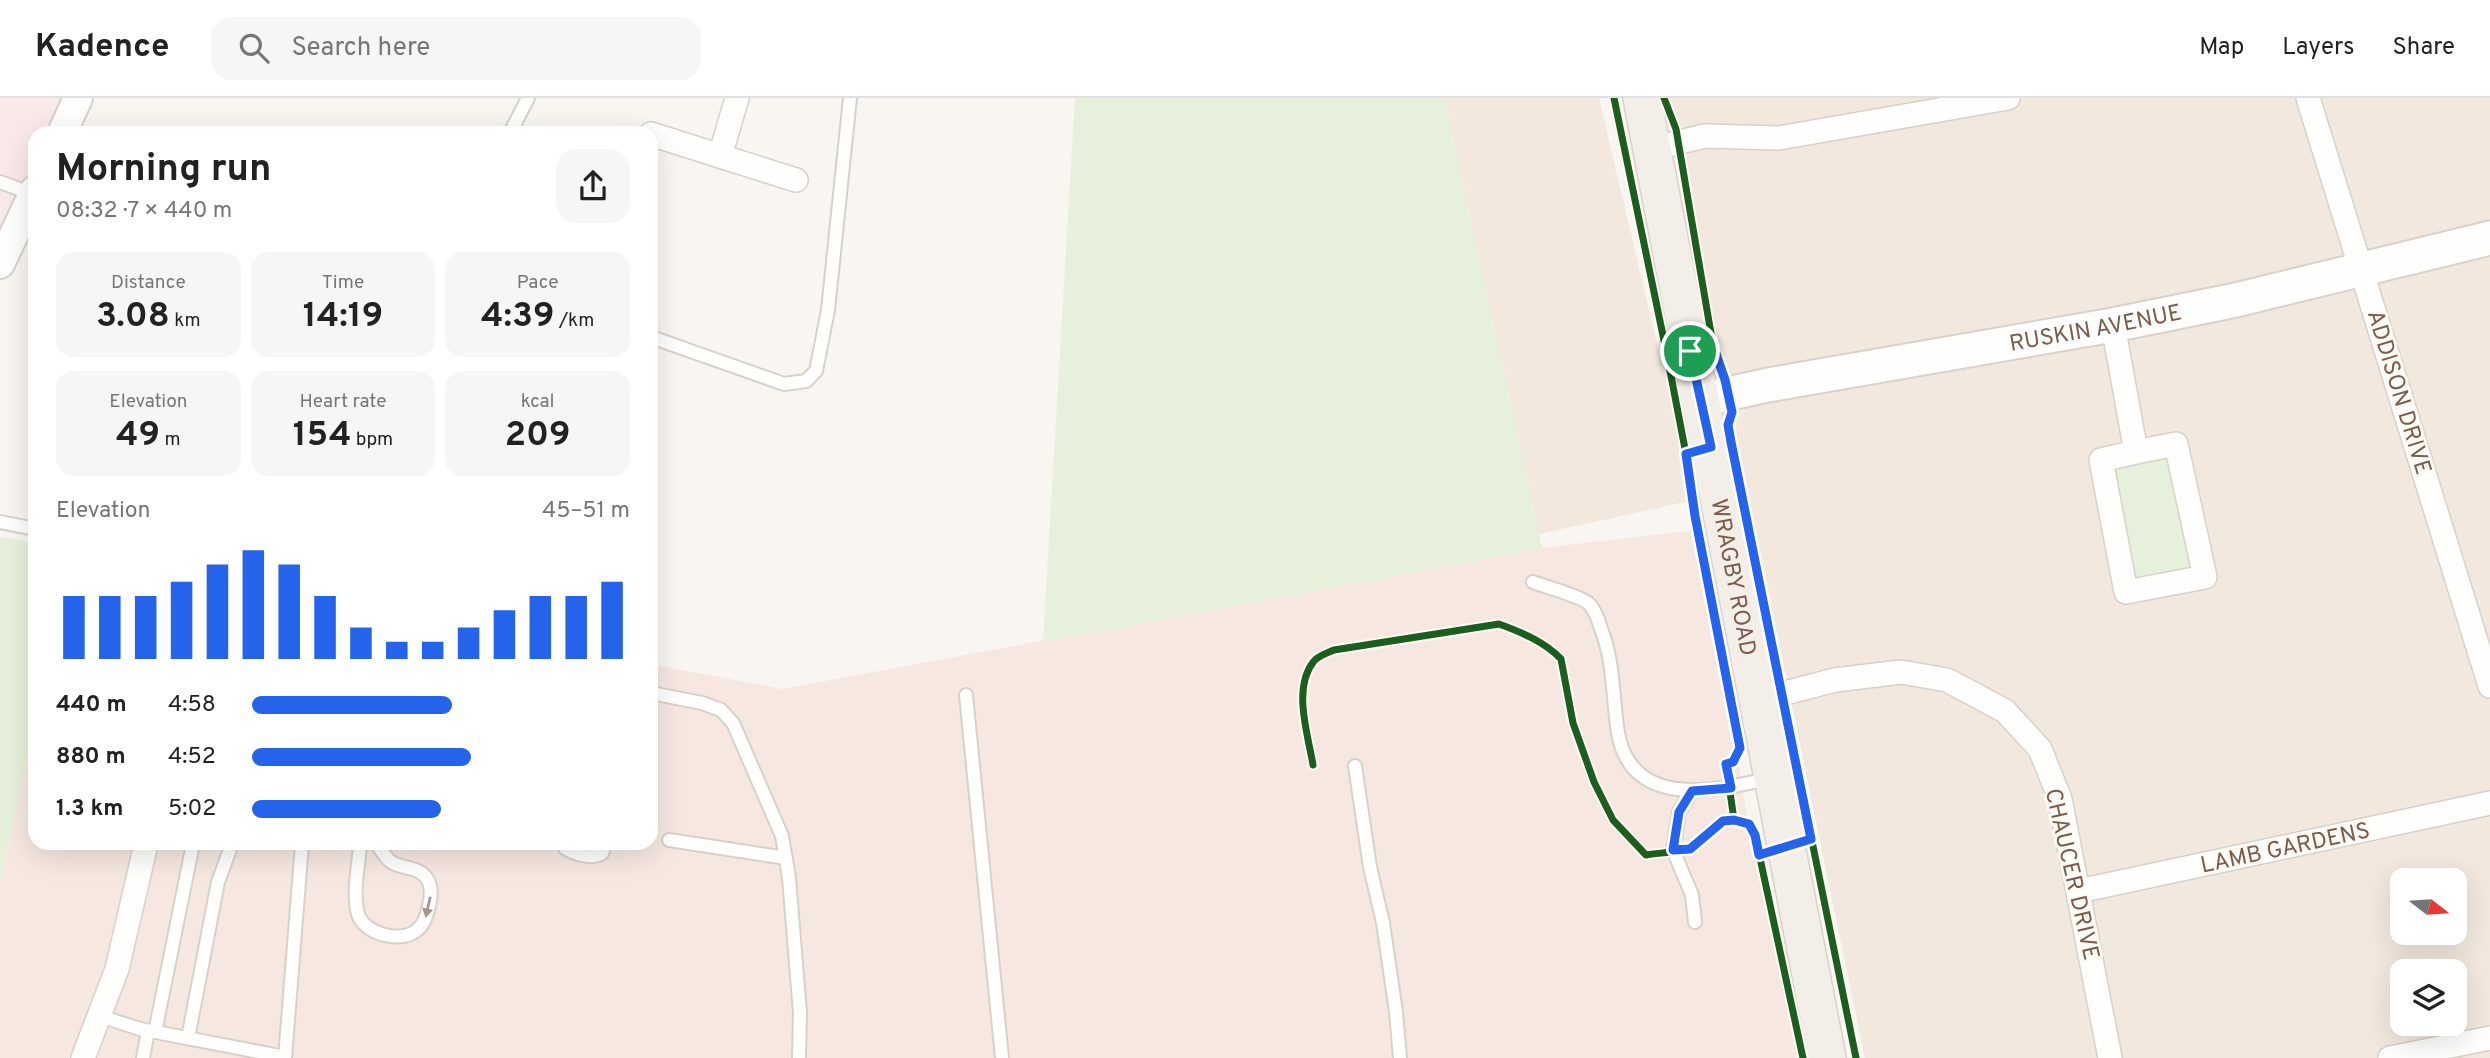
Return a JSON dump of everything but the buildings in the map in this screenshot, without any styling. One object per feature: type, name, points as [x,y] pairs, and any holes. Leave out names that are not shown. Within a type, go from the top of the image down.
[{"type":"main road","name":"WRAGBY ROAD","points":[[1642,98],[1828,1058]]},
{"type":"main road","name":"RUSKIN AVENUE","points":[[1700,400],[1768,385],[2113,325],[2236,300],[2490,238]]},
{"type":"street","points":[[65,126],[78,98]]},
{"type":"street","points":[[720,156],[737,98]]},
{"type":"street","points":[[1651,149],[1704,136],[1779,138],[2008,98]]},
{"type":"street","name":"ADDISON DRIVE","points":[[2308,98],[2490,686]]},
{"type":"street","points":[[658,137],[796,180]]},
{"type":"street","points":[[0,264],[28,205]]},
{"type":"street","points":[[2113,325],[2136,452]]},
{"type":"street","points":[[2176,444],[2205,577],[2126,592],[2101,460],[2136,452],[2176,444]]},
{"type":"street","name":"CHAUCER DRIVE","points":[[1758,700],[1835,680],[1902,672],[1947,680],[2005,711],[2039,749],[2060,799],[2110,1058]]},
{"type":"street","name":"LAMB GARDENS","points":[[2079,891],[2490,803]]},
{"type":"street","points":[[83,1058],[117,969],[145,850]]},
{"type":"street","points":[[2390,1058],[2490,1038]]},
{"type":"lane","points":[[514,126],[528,98]]},
{"type":"lane","points":[[658,339],[784,384],[806,382],[816,371],[828,310],[850,98]]},
{"type":"lane","points":[[0,181],[28,190]]},
{"type":"lane","points":[[0,522],[28,528]]},
{"type":"lane","points":[[1533,582],[1588,603],[1596,614],[1607,648],[1618,736],[1627,762],[1643,777],[1666,788],[1692,791],[1731,788],[1772,778]]},
{"type":"lane","points":[[658,694],[722,710],[733,723],[782,835],[800,1013],[799,1058]]},
{"type":"lane","points":[[966,695],[1002,1058]]},
{"type":"lane","points":[[1355,766],[1370,867],[1383,923],[1400,1058]]},
{"type":"lane","points":[[1692,791],[1679,812],[1673,850],[1692,895],[1695,922]]},
{"type":"lane","points":[[669,840],[786,858]]},
{"type":"lane","points":[[143,1058],[152,1032],[193,850]]},
{"type":"lane","points":[[188,1038],[218,882],[230,850]]},
{"type":"lane","points":[[100,1016],[152,1032],[285,1057],[302,850]]},
{"type":"lane","points":[[360,850],[356,905],[362,924],[368,929],[393,936],[409,935],[423,924],[430,903],[430,885],[427,878],[416,870],[391,862],[381,850]]},
{"type":"lane","points":[[568,850],[595,857],[603,850]]},
{"type":"shaded area","points":[[0,98],[61,98],[50,126],[28,126],[28,178],[0,238]]},
{"type":"shaded area","points":[[1444,98],[1599,98],[1683,454],[1690,501],[1539,534]]},
{"type":"shaded area","points":[[1666,98],[2490,98],[2490,1058],[1865,1058]]},
{"type":"shaded area","points":[[1697,530],[1728,672],[1733,729],[1747,816],[1799,1058],[0,1058],[0,537],[28,542],[28,850],[658,850],[658,665],[782,689],[1542,548]]},
{"type":"green space","points":[[1075,98],[1444,98],[1542,548],[1043,642]]},
{"type":"green space","points":[[2176,444],[2205,577],[2126,592],[2101,460]]},
{"type":"green space","points":[[0,537],[28,542],[28,753],[0,883]]},
{"type":"cycle path","points":[[1614,98],[1667,355],[1740,748],[1733,762],[1726,764],[1734,820]]},
{"type":"cycle path","points":[[1664,98],[1676,129],[1713,345],[1732,412],[1729,425],[1731,442],[1856,1058]]},
{"type":"cycle path","points":[[1313,765],[1305,726],[1303,698],[1307,672],[1320,656],[1334,650],[1499,624],[1540,643],[1561,659],[1573,723],[1594,782],[1613,820],[1646,855],[1691,848],[1721,824],[1749,824],[1755,835],[1803,1058]]},
{"type":"route","points":[[1713,345],[1725,380],[1732,412],[1728,425],[1731,442],[1811,839],[1759,855],[1755,835],[1749,824],[1734,820],[1723,821],[1690,849],[1673,850],[1679,812],[1692,791],[1731,788],[1726,764],[1733,762],[1740,748],[1695,516],[1686,454],[1711,447],[1690,351],[1713,345]]}]
